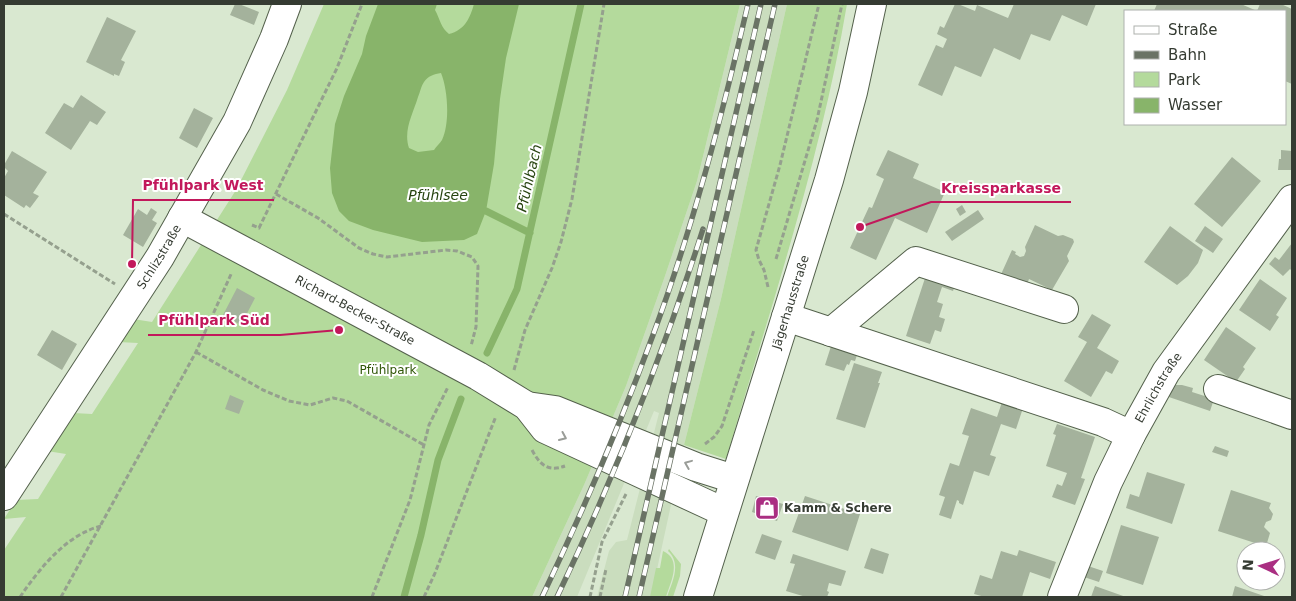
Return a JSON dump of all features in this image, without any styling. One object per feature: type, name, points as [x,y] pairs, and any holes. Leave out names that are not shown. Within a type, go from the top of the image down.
[{"type":"street","name":"Schlizstraße","points":[[4,496],[160,257],[237,122],[274,39],[287,4]]},
{"type":"street","name":"Jägerhausstraße","points":[[698,597],[846,120],[872,4]]},
{"type":"street","name":"Ehrlichstraße","points":[[1062,597],[1108,482],[1131,434],[1166,372],[1292,199]]},
{"type":"street","name":"Richard-Becker-Straße","points":[[182,218],[461,367],[516,400],[545,429],[724,512]]},
{"type":"street","points":[[831,332],[916,261],[1064,309]]},
{"type":"street","points":[[786,317],[1103,422],[1131,434]]},
{"type":"street","points":[[1218,389],[1292,415]]},
{"type":"street","name":"Richard-Becker-Straße","points":[[516,400],[555,410],[696,467],[734,479]]},
{"type":"path","points":[[61,597],[196,352],[234,266],[220,256],[227,242],[239,220],[259,228],[337,68],[362,4]]},
{"type":"path","points":[[424,597],[466,490],[516,400],[514,370],[525,330],[561,242],[572,198],[604,4]]},
{"type":"path","points":[[768,286],[764,270],[757,255],[757,243],[780,165],[819,4]]},
{"type":"path","points":[[775,262],[817,120],[842,4]]},
{"type":"path","points":[[276,194],[318,218],[359,248],[373,254],[387,257],[446,250],[457,251],[472,256],[478,266],[476,328],[461,367],[429,424],[410,500],[372,597]]},
{"type":"path","points":[[4,214],[135,296]]},
{"type":"path","points":[[765,296],[770,278]]},
{"type":"path","points":[[722,426],[756,324]]},
{"type":"path","points":[[196,352],[263,390],[289,401],[310,405],[332,398],[347,400],[424,445]]},
{"type":"path","points":[[590,597],[602,542],[628,488]]},
{"type":"path","points":[[20,597],[39,572],[72,539],[87,530],[101,526]]},
{"type":"path","points":[[600,597],[606,569]]},
{"type":"shaded area","points":[[740,4],[787,4],[721,299],[684,445],[651,597],[597,597],[609,551],[616,542],[627,540],[659,413],[654,411],[577,597],[532,597],[584,485],[626,386],[665,276],[697,181]]},
{"type":"green space","name":"Pfühlpark","points":[[324,4],[740,4],[697,181],[665,276],[626,386],[584,485],[532,597],[4,597],[4,550],[26,517],[4,519],[16,500],[38,499],[66,454],[47,451],[73,413],[92,414],[138,343],[118,342],[133,319],[152,322],[236,190],[287,90]]},
{"type":"green space","points":[[787,4],[847,4],[836,62],[809,177],[726,459],[684,445],[721,299]]},
{"type":"green space","points":[[669,549],[681,564],[680,576],[673,597],[667,597],[675,573],[674,562],[668,551]]},
{"type":"green space","points":[[663,551],[672,560],[674,572],[666,597],[650,597],[656,568],[660,568]]},
{"type":"water","name":"Pfühlsee","points":[[378,4],[437,4],[435,10],[442,26],[449,34],[459,30],[466,23],[474,4],[519,4],[506,58],[494,164],[486,211],[477,234],[464,240],[422,242],[373,230],[349,221],[339,211],[332,193],[330,168],[335,124],[344,96],[362,54],[366,36]],"holes":[[[441,73],[447,97],[445,133],[434,150],[418,152],[409,148],[407,135],[409,122],[421,87],[429,77],[434,75]]]},
{"type":"building","points":[[235,4],[259,12],[254,25],[230,15]]},
{"type":"building","points":[[955,4],[975,11],[977,5],[1008,18],[1014,4],[1096,4],[1087,26],[1062,15],[1050,41],[1031,34],[1020,60],[994,48],[981,77],[955,66],[942,96],[918,85],[936,45],[943,48],[947,39],[937,34],[940,26],[944,28]]},
{"type":"building","points":[[1157,4],[1241,4],[1255,10],[1154,10]]},
{"type":"building","points":[[1260,4],[1281,4],[1292,9],[1292,84],[1286,81],[1286,10],[1257,10]]},
{"type":"building","points":[[107,17],[136,31],[121,60],[125,62],[119,76],[114,74],[114,76],[86,62]]},
{"type":"building","points":[[81,95],[106,112],[97,125],[90,121],[71,150],[45,133],[64,103],[73,108]]},
{"type":"building","points":[[194,108],[213,118],[197,148],[179,138]]},
{"type":"building","points":[[888,150],[919,164],[913,178],[945,192],[927,233],[895,218],[876,260],[850,248],[869,207],[872,208],[884,179],[876,175]]},
{"type":"building","points":[[1281,150],[1292,151],[1292,170],[1278,170]]},
{"type":"building","points":[[12,151],[47,172],[33,193],[39,196],[30,208],[26,205],[24,208],[4,195],[4,178],[8,171],[4,165]]},
{"type":"building","points":[[1232,157],[1261,181],[1222,227],[1194,204]]},
{"type":"building","points":[[962,205],[966,212],[960,216],[956,209]]},
{"type":"building","points":[[151,208],[157,212],[152,220],[157,223],[143,247],[123,235],[138,209],[147,215]]},
{"type":"building","points":[[978,210],[984,219],[952,241],[945,232]]},
{"type":"building","points":[[1035,225],[1058,236],[1063,235],[1073,239],[1074,242],[1067,256],[1069,261],[1052,290],[1029,279],[1025,290],[998,281],[1012,250],[1020,257],[1024,256],[1025,247]]},
{"type":"building","points":[[1170,226],[1203,250],[1198,263],[1188,276],[1177,285],[1144,262]]},
{"type":"building","points":[[1205,226],[1223,239],[1213,253],[1195,241]]},
{"type":"building","points":[[1292,243],[1292,271],[1290,269],[1283,276],[1269,264],[1275,257],[1279,260]]},
{"type":"building","points":[[928,269],[957,280],[953,291],[942,287],[937,302],[943,304],[939,317],[945,319],[941,332],[935,330],[930,344],[906,336]]},
{"type":"building","points":[[1260,279],[1287,298],[1276,315],[1279,317],[1270,331],[1239,310]]},
{"type":"building","points":[[237,288],[255,298],[241,325],[223,315]]},
{"type":"building","points":[[1092,314],[1111,325],[1097,348],[1119,361],[1112,374],[1106,371],[1091,397],[1064,381],[1087,342],[1078,337]]},
{"type":"building","points":[[1226,327],[1256,348],[1243,367],[1245,369],[1236,382],[1204,360]]},
{"type":"building","points":[[52,330],[77,344],[62,370],[37,355]]},
{"type":"building","points":[[833,340],[859,349],[855,361],[851,360],[844,371],[825,365]]},
{"type":"building","points":[[854,363],[882,372],[865,428],[836,419]]},
{"type":"building","points":[[1170,385],[1182,385],[1193,388],[1192,392],[1214,399],[1210,411],[1163,395]]},
{"type":"building","points":[[230,395],[244,401],[239,414],[225,409]]},
{"type":"building","points":[[1003,399],[1024,405],[1016,429],[1001,424],[990,455],[996,457],[989,476],[974,471],[963,505],[957,500],[951,519],[939,515],[945,497],[939,495],[950,463],[959,466],[969,436],[962,434],[971,408],[997,417]]},
{"type":"building","points":[[1057,424],[1095,437],[1081,478],[1085,479],[1075,505],[1052,497],[1057,484],[1062,486],[1067,473],[1046,466],[1056,435],[1053,434]]},
{"type":"building","points":[[1215,446],[1229,451],[1227,457],[1212,452]]},
{"type":"building","points":[[1147,472],[1185,484],[1172,524],[1126,508],[1130,494],[1139,497]]},
{"type":"building","points":[[1231,490],[1271,503],[1269,508],[1273,514],[1271,520],[1266,522],[1264,527],[1270,533],[1268,541],[1249,541],[1218,531]]},
{"type":"building","name":"Kamm & Schere","points":[[756,496],[783,504],[777,521],[752,512]]},
{"type":"building","points":[[805,496],[860,514],[848,551],[792,532]]},
{"type":"building","points":[[1121,525],[1159,537],[1143,585],[1106,573]]},
{"type":"building","points":[[762,534],[782,541],[775,560],[755,553]]},
{"type":"building","points":[[871,548],[889,554],[883,574],[864,568]]},
{"type":"building","points":[[1019,550],[1056,562],[1050,579],[1030,572],[1022,597],[985,597],[974,594],[980,575],[992,579],[1001,551],[1017,556]]},
{"type":"building","points":[[793,554],[846,571],[841,586],[829,583],[827,597],[806,597],[786,591],[795,564],[790,563]]},
{"type":"building","points":[[1085,565],[1103,571],[1099,582],[1081,576]]},
{"type":"building","points":[[1095,586],[1126,597],[1091,597]]},
{"type":"building","points":[[1235,586],[1236,591],[1250,591],[1267,597],[1232,597]]},
{"type":"waterway","name":"Pfühlbach","points":[[487,353],[517,289],[581,4]]},
{"type":"waterway","points":[[486,211],[530,233]]},
{"type":"waterway","name":"Pfühlbach","points":[[404,597],[421,535],[438,460],[461,399]]},
{"type":"railway","points":[[542,597],[614,435],[668,294],[706,171],[748,4]]},
{"type":"railway","points":[[625,597],[761,4]]},
{"type":"railway","points":[[639,597],[775,4]]},
{"type":"railway","points":[[557,597],[598,507],[636,416],[688,276],[703,229]]},
{"type":"place","name":"Kreissparkasse","points":[[860,227]]},
{"type":"place","name":"Pfühlpark West","points":[[132,264]]},
{"type":"place","name":"Pfühlpark Süd","points":[[339,330]]},
{"type":"place","name":"Kamm & Schere","points":[[767,508]]}]
